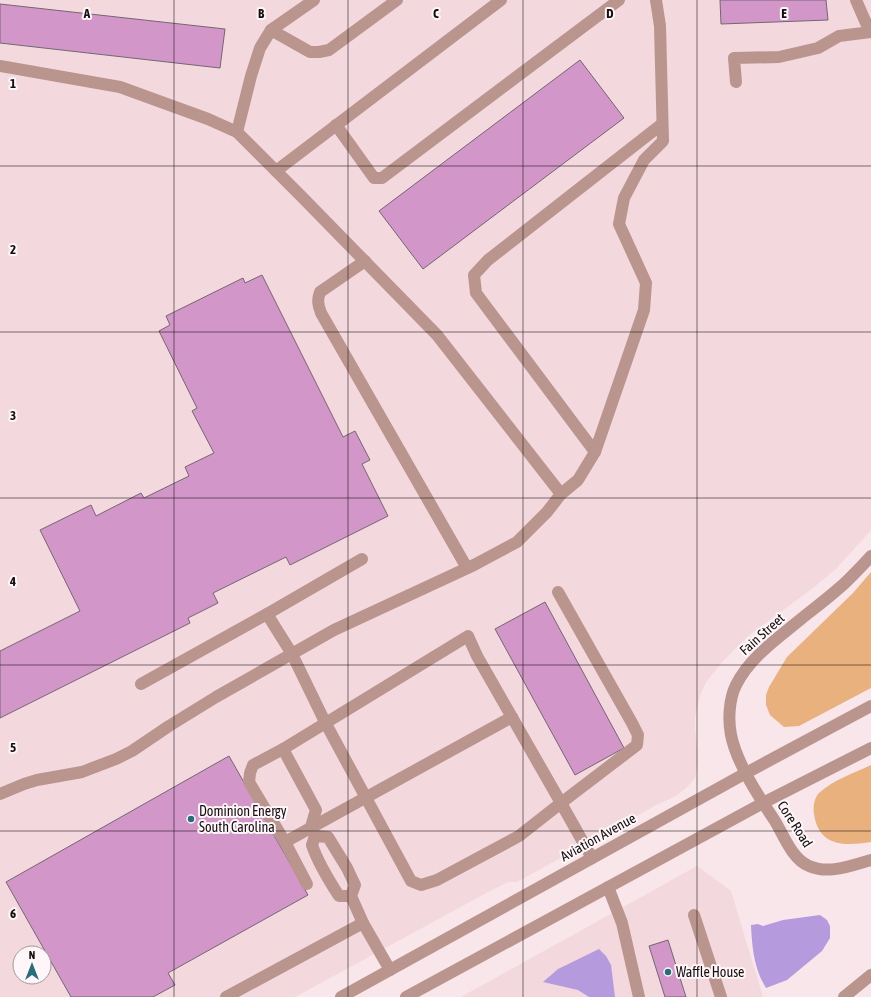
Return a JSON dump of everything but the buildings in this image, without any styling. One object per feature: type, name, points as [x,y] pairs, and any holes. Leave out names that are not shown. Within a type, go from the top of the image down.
[{"type":"street","points":[[237,132],[251,76],[260,48],[271,30],[314,0]]},
{"type":"street","points":[[271,30],[310,52],[329,50],[397,0]]},
{"type":"street","points":[[276,171],[501,0]]},
{"type":"street","points":[[336,125],[374,178],[382,178],[619,0]]},
{"type":"street","points":[[0,794],[37,780],[82,772],[116,759],[132,751],[216,697],[334,630],[467,568],[517,542],[547,512],[561,494],[578,480],[595,452],[644,310],[646,283],[619,224],[624,198],[644,160],[663,141],[660,26],[656,0]]},
{"type":"street","points":[[856,0],[866,23],[871,25]]},
{"type":"street","points":[[736,82],[734,58],[779,57],[818,48],[839,36],[871,32]]},
{"type":"street","points":[[0,66],[120,87],[208,119],[237,132],[436,335],[561,494]]},
{"type":"street","points":[[595,452],[476,293],[474,275],[488,260],[662,124]]},
{"type":"street","points":[[365,261],[320,292],[318,304],[321,314],[467,568]]},
{"type":"street","name":"Fain Street","points":[[763,803],[746,773],[735,748],[731,734],[731,701],[735,686],[743,673],[758,655],[845,582],[871,556]]},
{"type":"street","points":[[142,684],[268,614],[362,559]]},
{"type":"street","points":[[268,614],[292,654],[325,722],[411,881],[421,885],[437,880],[519,836],[637,745],[638,735],[632,723],[558,592]]},
{"type":"street","points":[[307,884],[285,842],[249,782],[253,765],[282,749],[468,636],[592,858]]},
{"type":"street","name":"Aviation Avenue","points":[[341,997],[746,773],[871,706]]},
{"type":"street","points":[[285,842],[313,831],[366,797],[512,717]]},
{"type":"street","points":[[412,996],[763,803],[871,748]]},
{"type":"street","points":[[282,749],[316,810],[312,845],[315,854],[339,896],[351,896]]},
{"type":"street","name":"Core Road","points":[[763,803],[789,847],[800,860],[808,866],[827,870],[844,868],[871,860]]},
{"type":"street","points":[[313,831],[328,837],[347,868],[355,885],[351,896],[363,923],[390,970]]},
{"type":"street","points":[[608,887],[622,923],[638,997]]},
{"type":"street","points":[[694,915],[721,997]]},
{"type":"street","points":[[226,997],[363,923]]},
{"type":"street","points":[[844,997],[871,975]]},
{"type":"shaded area","name":"Dominion Energy South Carolina","points":[[0,0],[871,0],[871,530],[836,569],[748,636],[724,660],[706,682],[700,695],[695,718],[698,764],[695,778],[685,789],[674,797],[656,805],[517,882],[508,882],[490,891],[295,997],[0,997]]},
{"type":"shaded area","points":[[871,572],[871,688],[799,726],[784,727],[770,715],[766,705],[766,695],[769,687],[787,657],[853,593]]},
{"type":"shaded area","points":[[871,765],[871,842],[842,844],[834,842],[821,833],[817,825],[814,814],[814,803],[816,797],[825,788],[837,781]]},
{"type":"shaded area","points":[[697,866],[731,891],[763,997],[461,997]]},
{"type":"shaded area","points":[[820,915],[827,920],[830,926],[830,938],[822,951],[787,980],[766,988],[756,966],[751,925],[758,924],[763,926],[783,920]]},
{"type":"shaded area","points":[[599,949],[606,956],[611,965],[615,997],[589,997],[578,990],[543,982],[558,969]]},
{"type":"place","name":"Dominion Energy South Carolina","points":[[191,819]]},
{"type":"place","name":"Waffle House","points":[[668,972]]}]
